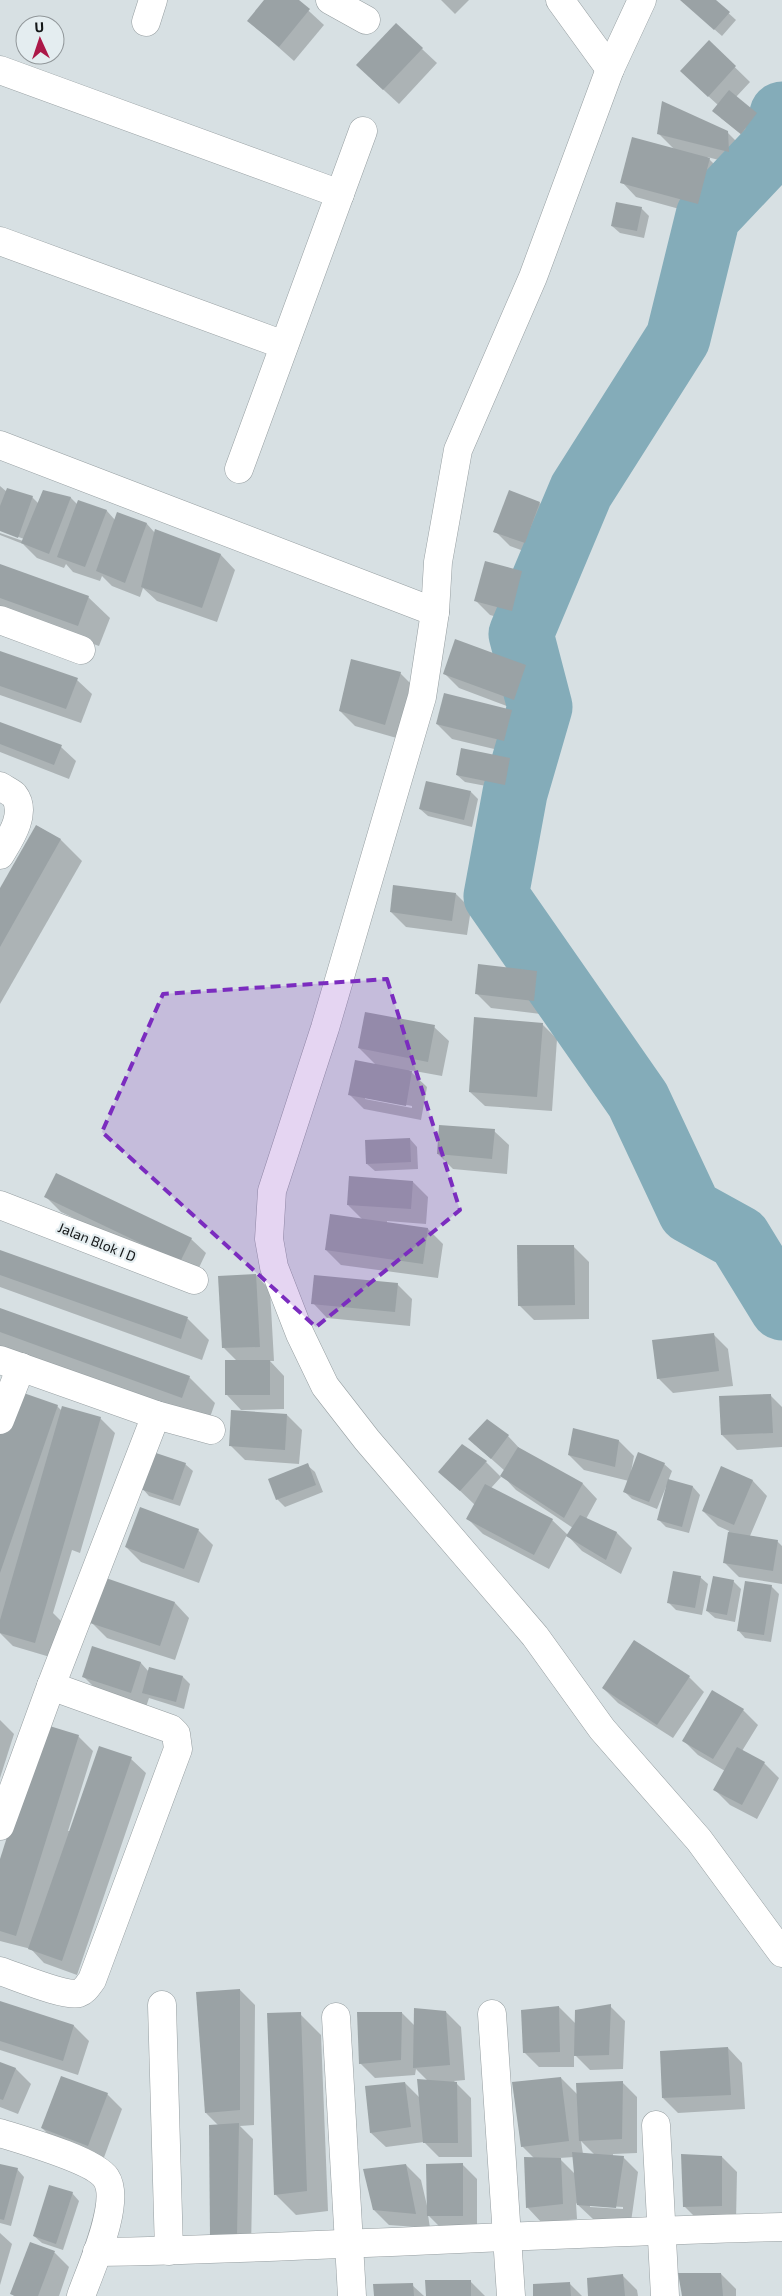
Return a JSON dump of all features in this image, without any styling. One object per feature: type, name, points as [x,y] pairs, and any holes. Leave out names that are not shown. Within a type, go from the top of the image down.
[{"type":"street","points":[[330,0],[366,20]]},
{"type":"street","points":[[560,0],[610,69]]},
{"type":"street","points":[[642,0],[610,69],[533,277],[458,450],[438,562],[435,612],[422,697],[325,1028],[272,1191],[269,1239],[274,1267],[300,1334],[325,1386],[367,1440],[535,1636],[602,1729],[699,1840],[782,1953]]},
{"type":"street","points":[[0,70],[340,194]]},
{"type":"street","points":[[240,469],[363,131]]},
{"type":"street","points":[[0,240],[284,345]]},
{"type":"street","points":[[0,445],[435,612]]},
{"type":"street","points":[[0,620],[81,650]]},
{"type":"street","points":[[0,786],[14,795],[19,807],[13,834],[0,855]]},
{"type":"street","name":"Jalan Blok I D","points":[[7,1205],[194,1280]]},
{"type":"street","points":[[0,1420],[10,1364],[156,1415],[211,1430]]},
{"type":"street","points":[[0,1826],[51,1686],[156,1415]]},
{"type":"street","points":[[0,1971],[68,1994],[81,1993],[87,1988],[92,1980],[178,1748],[176,1734],[171,1729],[51,1686]]},
{"type":"street","points":[[162,2005],[169,2251]]},
{"type":"street","points":[[492,2014],[511,2296]]},
{"type":"street","points":[[336,2017],[352,2296]]},
{"type":"street","points":[[656,2125],[665,2296]]},
{"type":"street","points":[[0,2133],[84,2163],[105,2176],[110,2186],[109,2210],[81,2296]]},
{"type":"street","points":[[96,2252],[350,2245],[662,2230],[782,2227]]},
{"type":"highlighted area","points":[[387,979],[460,1210],[316,1327],[102,1132],[163,994]]},
{"type":"building","points":[[264,0],[299,0],[310,9],[279,47],[247,21]]},
{"type":"building","points":[[680,0],[716,0],[730,12],[714,30]]},
{"type":"building","points":[[396,23],[423,48],[383,90],[356,65]]},
{"type":"building","points":[[709,40],[736,66],[708,97],[680,71]]},
{"type":"building","points":[[729,90],[757,113],[741,134],[712,111]]},
{"type":"building","points":[[662,101],[728,131],[729,152],[657,134]]},
{"type":"building","points":[[632,137],[710,158],[698,204],[620,183]]},
{"type":"building","points":[[616,202],[642,207],[637,231],[611,226]]},
{"type":"building","points":[[7,488],[33,496],[18,538],[0,531],[0,506]]},
{"type":"building","points":[[43,490],[71,497],[49,554],[21,543]]},
{"type":"building","points":[[509,490],[540,502],[525,543],[493,532]]},
{"type":"building","points":[[78,500],[107,510],[85,567],[57,557]]},
{"type":"building","points":[[117,512],[147,523],[125,583],[96,571]]},
{"type":"building","points":[[155,529],[221,554],[202,608],[141,587]]},
{"type":"building","points":[[485,561],[522,571],[512,611],[474,601]]},
{"type":"building","points":[[0,564],[89,596],[78,626],[0,598]]},
{"type":"building","points":[[455,639],[526,665],[514,700],[443,674]]},
{"type":"building","points":[[0,651],[78,678],[66,709],[0,686]]},
{"type":"building","points":[[351,659],[401,672],[385,725],[339,711]]},
{"type":"building","points":[[444,693],[512,710],[504,741],[436,724]]},
{"type":"building","points":[[0,722],[62,745],[54,765],[0,744]]},
{"type":"building","points":[[461,748],[510,758],[505,785],[456,775]]},
{"type":"building","points":[[426,781],[471,791],[464,820],[419,809]]},
{"type":"building","points":[[36,825],[61,839],[0,947],[0,888]]},
{"type":"building","points":[[393,885],[456,893],[452,921],[390,912]]},
{"type":"building","points":[[478,964],[537,971],[534,1001],[475,994]]},
{"type":"building","points":[[365,1012],[435,1025],[428,1062],[358,1048]]},
{"type":"building","points":[[474,1017],[543,1023],[537,1097],[469,1092]]},
{"type":"building","points":[[355,1060],[412,1071],[406,1106],[348,1095]]},
{"type":"building","points":[[439,1125],[495,1129],[492,1159],[437,1154]]},
{"type":"building","points":[[410,1138],[411,1162],[366,1164],[365,1140]]},
{"type":"building","points":[[56,1173],[192,1238],[180,1262],[44,1197]]},
{"type":"building","points":[[349,1176],[413,1181],[411,1209],[347,1205]]},
{"type":"building","points":[[330,1214],[428,1228],[423,1264],[325,1250]]},
{"type":"building","points":[[517,1245],[574,1245],[575,1305],[518,1306]]},
{"type":"building","points":[[0,1250],[188,1317],[181,1339],[0,1275]]},
{"type":"building","points":[[256,1274],[260,1347],[222,1348],[218,1276]]},
{"type":"building","points":[[314,1275],[398,1283],[395,1312],[311,1304]]},
{"type":"building","points":[[0,1308],[190,1376],[182,1398],[0,1332]]},
{"type":"building","points":[[714,1333],[719,1371],[657,1379],[652,1340]]},
{"type":"building","points":[[225,1360],[270,1360],[270,1395],[225,1395]]},
{"type":"building","points":[[15,1390],[58,1405],[0,1573],[0,1433]]},
{"type":"building","points":[[771,1394],[773,1433],[721,1435],[719,1396]]},
{"type":"building","points":[[62,1406],[101,1417],[35,1643],[0,1633],[0,1620]]},
{"type":"building","points":[[231,1410],[287,1414],[285,1450],[229,1446]]},
{"type":"building","points":[[487,1419],[509,1435],[491,1459],[468,1439]]},
{"type":"building","points":[[573,1428],[619,1440],[615,1467],[568,1455]]},
{"type":"building","points":[[462,1444],[487,1461],[460,1491],[438,1472]]},
{"type":"building","points":[[518,1447],[583,1483],[564,1518],[500,1476]]},
{"type":"building","points":[[153,1452],[186,1463],[173,1500],[140,1489]]},
{"type":"building","points":[[638,1452],[665,1463],[649,1502],[623,1492]]},
{"type":"building","points":[[308,1463],[316,1485],[276,1500],[268,1479]]},
{"type":"building","points":[[721,1466],[753,1480],[734,1525],[702,1511]]},
{"type":"building","points":[[668,1479],[693,1486],[682,1527],[657,1520]]},
{"type":"building","points":[[485,1484],[553,1519],[534,1555],[466,1519]]},
{"type":"building","points":[[140,1507],[199,1529],[184,1569],[125,1547]]},
{"type":"building","points":[[580,1515],[617,1532],[606,1560],[566,1536]]},
{"type":"building","points":[[728,1532],[778,1540],[773,1571],[723,1563]]},
{"type":"building","points":[[673,1571],[701,1576],[695,1608],[667,1603]]},
{"type":"building","points":[[713,1576],[734,1580],[727,1615],[706,1611]]},
{"type":"building","points":[[106,1578],[175,1602],[160,1646],[90,1623]]},
{"type":"building","points":[[745,1581],[772,1585],[764,1635],[737,1631]]},
{"type":"building","points":[[634,1640],[690,1676],[657,1725],[602,1688]]},
{"type":"building","points":[[92,1646],[141,1662],[131,1693],[82,1677]]},
{"type":"building","points":[[149,1667],[183,1676],[176,1702],[142,1693]]},
{"type":"building","points":[[712,1690],[744,1709],[713,1759],[682,1741]]},
{"type":"building","points":[[43,1724],[79,1735],[16,1936],[0,1931],[0,1859]]},
{"type":"building","points":[[99,1746],[132,1757],[62,1961],[28,1949]]},
{"type":"building","points":[[737,1747],[765,1762],[742,1805],[713,1790]]},
{"type":"building","points":[[240,1989],[240,2110],[205,2113],[196,1992]]},
{"type":"building","points":[[0,2001],[74,2025],[63,2061],[0,2041]]},
{"type":"building","points":[[611,2004],[609,2055],[574,2056],[575,2010]]},
{"type":"building","points":[[559,2006],[560,2052],[523,2053],[521,2010]]},
{"type":"building","points":[[414,2008],[446,2011],[450,2065],[413,2068]]},
{"type":"building","points":[[301,2012],[307,2191],[274,2195],[267,2013]]},
{"type":"building","points":[[357,2012],[402,2012],[401,2060],[359,2064]]},
{"type":"building","points":[[728,2047],[731,2095],[662,2098],[660,2051]]},
{"type":"building","points":[[0,2062],[16,2068],[3,2100],[0,2099]]},
{"type":"building","points":[[61,2076],[108,2093],[88,2146],[41,2128]]},
{"type":"building","points":[[561,2077],[569,2141],[521,2147],[512,2082]]},
{"type":"building","points":[[417,2079],[457,2082],[458,2143],[423,2143]]},
{"type":"building","points":[[623,2081],[622,2139],[579,2141],[576,2083]]},
{"type":"building","points":[[405,2082],[411,2127],[370,2133],[365,2086]]},
{"type":"building","points":[[239,2123],[237,2236],[210,2237],[209,2125]]},
{"type":"building","points":[[572,2152],[624,2156],[616,2208],[577,2205]]},
{"type":"building","points":[[681,2154],[722,2156],[722,2206],[683,2207]]},
{"type":"building","points":[[524,2157],[561,2158],[563,2204],[526,2208]]},
{"type":"building","points":[[463,2163],[463,2216],[427,2216],[426,2164]]},
{"type":"building","points":[[0,2164],[18,2168],[4,2220],[0,2219]]},
{"type":"building","points":[[406,2164],[416,2214],[373,2210],[363,2169]]},
{"type":"building","points":[[49,2185],[73,2192],[56,2244],[33,2236]]},
{"type":"building","points":[[30,2242],[55,2251],[38,2296],[15,2296],[10,2294]]},
{"type":"building","points":[[678,2273],[721,2273],[723,2296],[682,2296]]},
{"type":"building","points":[[623,2274],[625,2296],[588,2296],[587,2278]]},
{"type":"building","points":[[425,2280],[471,2280],[471,2296],[426,2296]]},
{"type":"building","points":[[570,2282],[571,2296],[533,2296],[533,2284]]},
{"type":"building","points":[[413,2283],[414,2296],[374,2296],[373,2284]]},
{"type":"waterway","points":[[782,114],[775,145],[708,216],[678,338],[581,491],[521,634],[540,707],[515,793],[496,896],[638,1100],[690,1211],[739,1238],[782,1308]]}]
